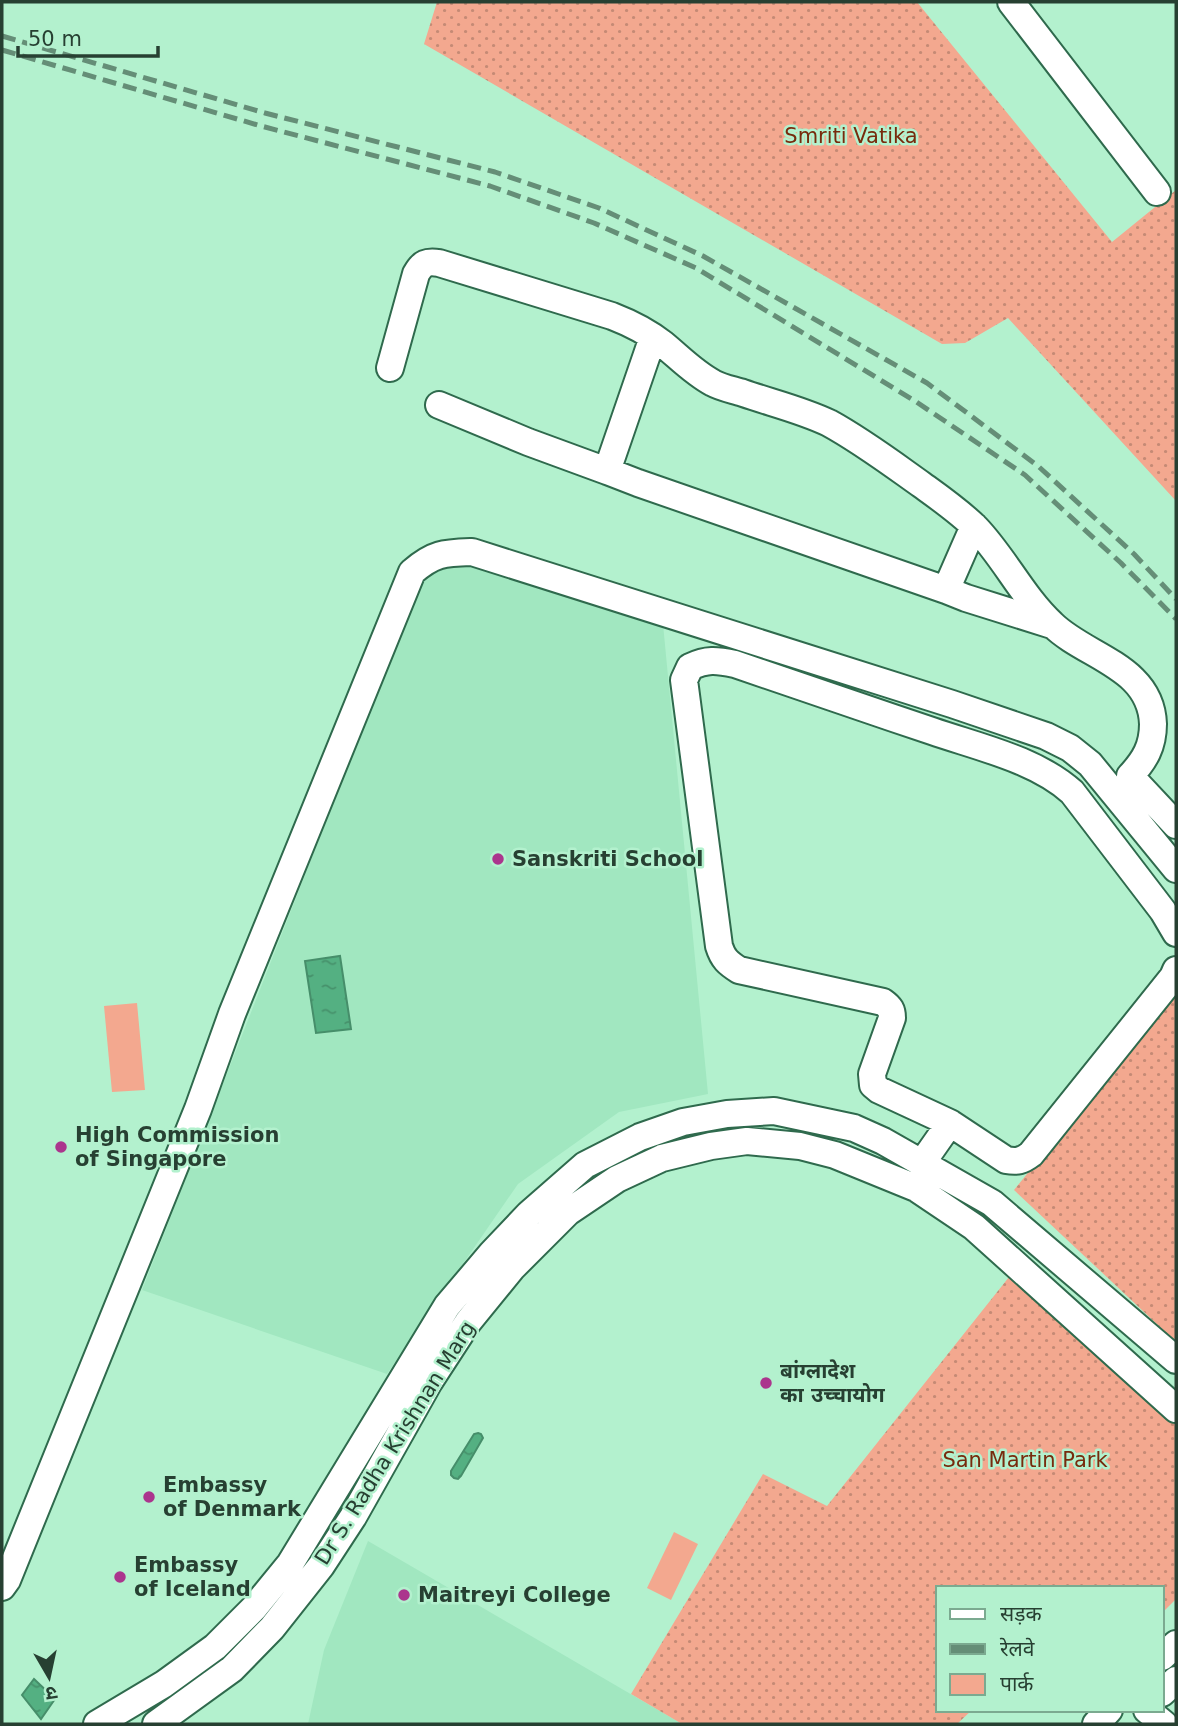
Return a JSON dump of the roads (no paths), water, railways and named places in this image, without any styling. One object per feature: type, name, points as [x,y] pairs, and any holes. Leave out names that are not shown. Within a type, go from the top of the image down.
[{"type":"street","points":[[1011,2],[1157,192]]},
{"type":"street","points":[[390,368],[416,274],[429,261],[632,324],[715,384],[799,411],[848,434],[873,449],[974,526],[1052,625],[1111,662],[1133,679],[1145,694],[1152,712],[1153,736],[1144,761],[1121,782]]},
{"type":"street","points":[[607,471],[653,337]]},
{"type":"street","points":[[439,405],[649,487],[966,598],[1052,625]]},
{"type":"street","points":[[946,590],[974,526]]},
{"type":"street","points":[[2,1587],[198,1109],[232,1014],[412,572],[426,560],[447,553],[472,552],[1046,736],[1070,748],[1090,764],[1121,782],[1176,825]]},
{"type":"street","points":[[694,623],[689,633],[690,667],[684,680],[722,956],[728,964],[739,970],[883,1002],[889,1006],[892,1018],[872,1074],[873,1085],[879,1090],[950,1123],[1006,1160],[1024,1160],[1176,970]]},
{"type":"street","points":[[690,667],[704,661],[735,664],[1042,770],[1072,792],[1163,911],[1176,933]]},
{"type":"street","points":[[1121,782],[1176,869]]},
{"type":"street","name":"Dr S. Radha Krishnan Marg","points":[[97,1724],[164,1684],[215,1647],[254,1608],[290,1564],[458,1314],[492,1253],[529,1214],[585,1165],[640,1137],[683,1122],[727,1114],[774,1111],[853,1128],[883,1141],[992,1203],[1176,1360]]},
{"type":"street","points":[[922,1163],[950,1123]]},
{"type":"street","points":[[640,1137],[649,1164]]},
{"type":"street","name":"Dr S. Radha Krishnan Marg","points":[[156,1724],[232,1669],[272,1628],[321,1566],[353,1517],[429,1382],[458,1314],[512,1268],[568,1212],[617,1179],[662,1158],[747,1141],[800,1146],[835,1156],[916,1188],[974,1227],[1176,1409]]},
{"type":"street","points":[[974,1227],[992,1203]]},
{"type":"street","points":[[1148,1712],[1164,1724]]},
{"type":"water","points":[[340,956],[351,1029],[316,1033],[305,961]]},
{"type":"water","points":[[478,1433],[483,1438],[461,1476],[454,1478],[451,1471],[474,1434]]},
{"type":"water","points":[[34,1679],[55,1699],[41,1719],[22,1695]]},
{"type":"railway","points":[[2,36],[265,113],[495,172],[599,208],[703,256],[927,383],[1038,466],[1134,554],[1176,599]]},
{"type":"railway","points":[[2,50],[261,126],[490,186],[594,223],[696,268],[915,401],[1025,475],[1121,563],[1176,619]]},
{"type":"place","name":"Sanskriti School","points":[[498,859]]},
{"type":"place","name":"High Commission of Singapore","points":[[61,1147]]},
{"type":"place","name":"बांग्लादेश का उच्चायोग","points":[[766,1383]]},
{"type":"place","name":"Embassy of Denmark","points":[[149,1497]]},
{"type":"place","name":"Embassy of Iceland","points":[[120,1577]]},
{"type":"place","name":"Maitreyi College","points":[[404,1595]]},
{"type":"park label","name":"Smriti Vatika","points":[[851,136]]},
{"type":"park label","name":"San Martin Park","points":[[1025,1460]]}]
